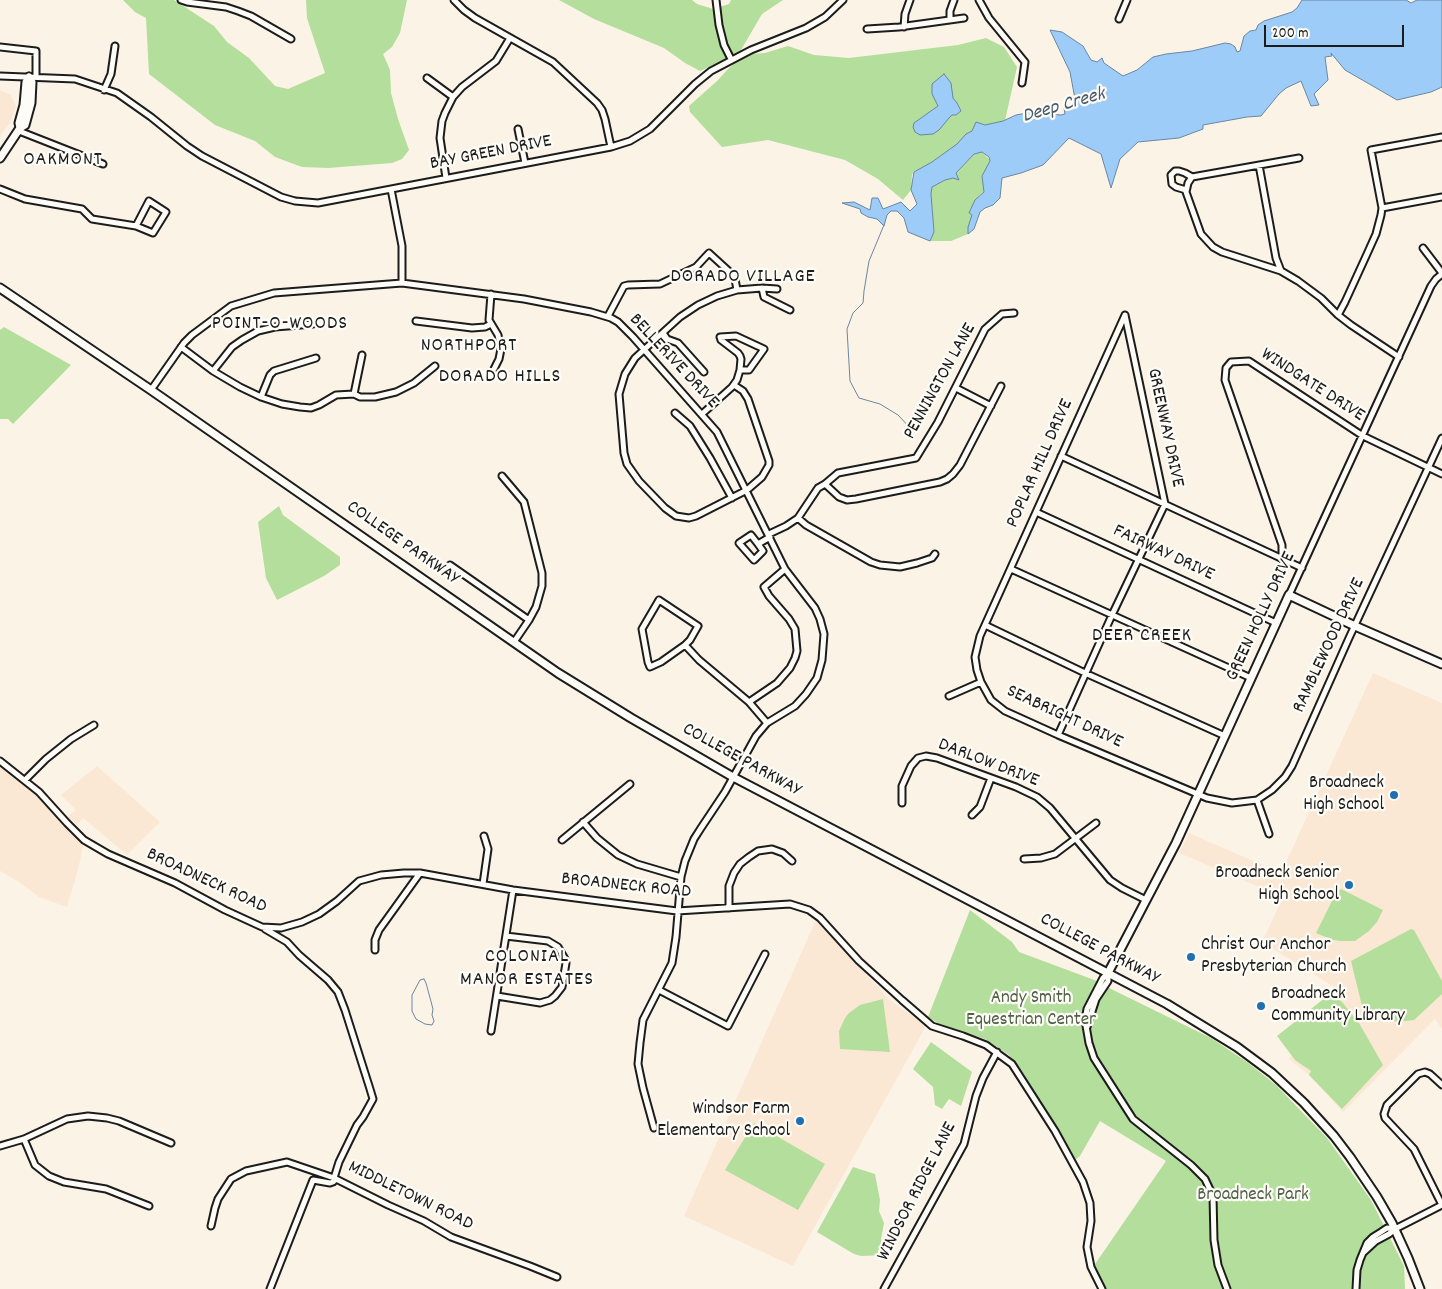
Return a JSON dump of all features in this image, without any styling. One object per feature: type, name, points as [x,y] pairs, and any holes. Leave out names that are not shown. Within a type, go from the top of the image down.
[{"type":"main road","points":[[0,158],[25,125],[31,103],[33,77]]},
{"type":"main road","name":"COLLEGE PARKWAY","points":[[0,288],[592,694],[733,777],[1167,1004],[1221,1036],[1254,1059],[1277,1078],[1320,1120],[1350,1156],[1377,1197],[1394,1228],[1420,1289]]},
{"type":"main road","points":[[1289,595],[1354,626],[1442,664]]},
{"type":"main road","name":"GREEN HOLLY DRIVE","points":[[1108,973],[1176,843],[1289,595]]},
{"type":"street","points":[[181,0],[226,7],[238,11],[251,16],[291,39]]},
{"type":"street","points":[[454,0],[475,18],[553,62],[597,103],[605,119],[610,147]]},
{"type":"street","points":[[716,0],[724,45],[731,60]]},
{"type":"street","name":"BAY GREEN DRIVE","points":[[0,76],[75,79],[88,82],[116,98],[127,101],[202,156],[281,197],[295,201],[318,203],[610,147],[630,141],[656,124],[695,84],[711,71],[751,50],[806,28],[825,17],[843,0]]},
{"type":"street","points":[[904,27],[904,20],[910,0]]},
{"type":"street","points":[[950,20],[950,11],[954,0]]},
{"type":"street","points":[[979,0],[989,18],[1025,62],[1022,83]]},
{"type":"street","points":[[1119,19],[1127,0]]},
{"type":"street","points":[[867,29],[904,27],[964,18]]},
{"type":"street","points":[[446,178],[440,130],[445,112],[453,97],[468,81],[496,61],[510,38]]},
{"type":"street","points":[[104,90],[111,74],[115,46]]},
{"type":"street","points":[[0,47],[36,51],[33,77]]},
{"type":"street","points":[[427,78],[453,97]]},
{"type":"street","points":[[518,129],[525,163]]},
{"type":"street","points":[[20,130],[103,164]]},
{"type":"street","points":[[1338,314],[1376,234],[1381,215],[1382,208],[1370,150],[1442,137]]},
{"type":"street","points":[[1186,190],[1172,184],[1171,175],[1175,171],[1192,177],[1300,158]]},
{"type":"street","points":[[1259,165],[1276,258],[1281,271]]},
{"type":"street","points":[[1192,177],[1186,190],[1187,198],[1201,234],[1212,248],[1281,271],[1321,298],[1351,325],[1399,357]]},
{"type":"street","points":[[0,189],[25,199],[82,209],[92,219],[136,226],[153,233],[166,212],[149,201],[136,226]]},
{"type":"street","points":[[390,189],[402,246],[402,283]]},
{"type":"street","points":[[1382,208],[1442,198]]},
{"type":"street","points":[[1423,248],[1442,273]]},
{"type":"street","points":[[608,316],[624,286],[660,284],[696,267],[709,253],[732,274],[737,290]]},
{"type":"street","name":"GREEN HOLLY DRIVE","points":[[1289,595],[1431,286],[1442,273]]},
{"type":"street","name":"BELLERIVE DRIVE","points":[[150,390],[192,335],[231,306],[274,293],[402,283],[537,301],[608,316],[618,322],[644,349],[720,436],[785,569],[820,619],[824,634],[822,660],[817,678],[806,694],[795,706],[767,724],[756,736],[725,792],[707,816],[694,839],[681,877],[672,963],[643,1020],[638,1064],[654,1128]]},
{"type":"street","points":[[762,288],[764,297],[790,310]]},
{"type":"street","points":[[734,385],[743,391],[748,399],[769,465],[762,477],[747,490],[696,516],[689,518],[676,516],[665,508],[638,481],[627,464],[624,453],[619,394],[622,380],[635,358],[644,349],[680,317],[698,305],[717,296],[737,290],[776,289]]},
{"type":"street","points":[[491,294],[489,316],[498,336],[501,349],[494,369]]},
{"type":"street","name":"PENNINGTON LANE","points":[[758,544],[798,518],[818,488],[838,473],[916,458],[956,388],[986,329],[1002,314],[1014,313]]},
{"type":"street","name":"POPLAR HILL DRIVE","points":[[985,625],[1125,315]]},
{"type":"street","name":"GREENWAY DRIVE","points":[[1058,736],[1085,673],[1165,504],[1125,315]]},
{"type":"street","points":[[416,321],[472,328],[485,327],[491,324]]},
{"type":"street","points":[[213,372],[232,347],[258,331],[275,327],[313,324]]},
{"type":"street","points":[[663,333],[667,339],[678,343],[704,372]]},
{"type":"street","points":[[702,414],[734,385],[740,370],[740,356],[720,337],[736,336],[764,348],[749,370],[740,370]]},
{"type":"street","points":[[181,347],[213,372],[240,387],[262,397],[300,408],[311,408],[336,395],[354,394],[360,397],[375,397],[396,392],[414,383],[435,366]]},
{"type":"street","points":[[354,394],[362,355]]},
{"type":"street","points":[[262,397],[270,375],[274,371],[316,358]]},
{"type":"street","name":"WINDGATE DRIVE","points":[[1282,559],[1282,545],[1225,380],[1226,368],[1231,362],[1250,361],[1363,436],[1442,474]]},
{"type":"street","points":[[825,484],[839,497],[847,500],[856,500],[947,479],[960,465],[1001,386]]},
{"type":"street","points":[[956,388],[991,406]]},
{"type":"street","points":[[675,413],[690,426],[732,498]]},
{"type":"street","name":"RAMBLEWOOD DRIVE","points":[[1198,794],[1207,798],[1232,803],[1256,800],[1281,783],[1292,766],[1354,626],[1442,438]]},
{"type":"street","points":[[1061,456],[1302,568]]},
{"type":"street","points":[[502,476],[524,502],[542,573],[540,596],[530,620],[514,642]]},
{"type":"street","name":"FAIRWAY DRIVE","points":[[1036,512],[1276,623]]},
{"type":"street","points":[[798,518],[806,525],[871,562],[880,565],[900,567],[917,564],[932,558],[935,554]]},
{"type":"street","points":[[751,535],[758,544],[763,551],[754,560],[739,543],[751,535]]},
{"type":"street","points":[[450,565],[530,620]]},
{"type":"street","points":[[749,702],[777,683],[784,676],[795,658],[795,629],[789,618],[764,588],[785,569]]},
{"type":"street","points":[[1011,569],[1251,678]]},
{"type":"street","points":[[659,600],[698,626],[685,645],[661,662],[650,667],[642,629],[659,600]]},
{"type":"street","points":[[985,625],[1085,673],[1225,736]]},
{"type":"street","name":"SEABRIGHT DRIVE","points":[[985,625],[980,636],[976,657],[976,670],[991,700],[1005,711],[1058,736],[1198,794]]},
{"type":"street","points":[[685,645],[699,660],[749,702],[767,724]]},
{"type":"street","points":[[949,696],[981,682]]},
{"type":"street","points":[[25,780],[46,759],[71,739],[94,725]]},
{"type":"street","name":"DARLOW DRIVE","points":[[902,803],[901,792],[905,779],[914,761],[922,756],[937,758],[992,778],[1041,800],[1050,808],[1110,880],[1146,900]]},
{"type":"street","name":"BROADNECK ROAD","points":[[0,761],[46,798],[84,840],[108,854],[150,871],[262,927],[281,928],[302,922],[319,914],[359,881],[380,874],[420,873],[513,890],[677,911],[790,904],[809,910],[820,918],[860,961],[932,1026],[986,1045],[1012,1064],[1037,1101],[1083,1182],[1090,1203],[1087,1247],[1092,1267],[1102,1289]]},
{"type":"street","points":[[972,815],[980,807],[992,778]]},
{"type":"street","points":[[562,840],[630,784]]},
{"type":"street","points":[[1256,800],[1269,834]]},
{"type":"street","points":[[583,822],[597,838],[618,855],[637,864],[681,877]]},
{"type":"street","points":[[1024,859],[1049,857],[1062,850],[1096,823]]},
{"type":"street","points":[[483,884],[488,849],[484,836]]},
{"type":"street","points":[[729,908],[729,886],[734,873],[748,857],[758,852],[772,849],[783,852],[792,861]]},
{"type":"street","points":[[375,950],[375,940],[379,930],[420,873]]},
{"type":"street","points":[[491,1032],[513,890]]},
{"type":"street","name":"MIDDLETOWN ROAD","points":[[262,927],[287,942],[328,980],[338,992],[373,1099],[357,1125],[339,1162],[335,1178],[416,1217],[451,1237],[558,1277]]},
{"type":"street","points":[[497,996],[540,1003],[550,1000],[562,986],[566,963],[558,947],[548,941],[506,936]]},
{"type":"street","points":[[659,990],[728,1026],[765,954]]},
{"type":"street","points":[[1108,973],[1108,981],[1096,999],[1087,1027],[1089,1043],[1094,1058],[1129,1114],[1143,1128],[1191,1164],[1205,1179],[1213,1196],[1214,1240],[1218,1264],[1227,1289]]},
{"type":"street","name":"WINDSOR RIDGE LANE","points":[[884,1289],[964,1144],[976,1096],[997,1052]]},
{"type":"street","points":[[1356,1289],[1357,1270],[1367,1243],[1373,1237],[1387,1228],[1394,1228],[1442,1205],[1414,1149],[1385,1118],[1384,1114],[1387,1105],[1418,1074],[1425,1072],[1430,1074],[1442,1085]]},
{"type":"street","points":[[0,1146],[24,1139],[59,1122],[88,1116],[119,1121],[171,1143]]},
{"type":"street","points":[[24,1139],[35,1165],[48,1176],[64,1182],[106,1189],[149,1206]]},
{"type":"street","points":[[212,1226],[214,1208],[218,1199],[231,1179],[246,1171],[287,1162],[335,1178],[334,1182],[330,1183],[313,1180],[270,1289]]},
{"type":"shaded area","points":[[0,90],[11,95],[16,106],[10,123],[0,136]]},
{"type":"shaded area","name":"Broadneck Senior High School","points":[[1373,673],[1442,703],[1442,1029],[1435,1019],[1343,1112],[1308,1074],[1289,1059],[1334,987],[1262,942],[1283,897],[1179,853],[1189,833],[1281,873]]},
{"type":"shaded area","points":[[0,761],[25,780],[84,840],[79,866],[67,907],[39,897],[0,871]]},
{"type":"shaded area","points":[[97,766],[160,822],[127,855],[83,818],[77,825],[68,816],[76,810],[61,795]]},
{"type":"shaded area","name":"Windsor Farm Elementary School","points":[[816,920],[890,1000],[926,1026],[793,1266],[684,1216]]},
{"type":"green space","points":[[123,0],[174,0],[214,26],[227,42],[249,58],[275,86],[288,89],[325,73],[307,18],[306,0],[407,0],[400,33],[392,47],[383,54],[390,70],[391,93],[409,150],[402,159],[392,163],[328,168],[302,167],[275,157],[255,141],[215,125],[149,74],[146,18],[135,12]]},
{"type":"green space","points":[[559,0],[692,0],[697,4],[713,9],[729,4],[731,0],[783,0],[762,14],[741,50],[700,71],[664,48],[594,19]]},
{"type":"green space","points":[[986,38],[1004,47],[1017,67],[1004,125],[954,147],[921,170],[914,171],[911,190],[903,200],[878,179],[845,160],[768,140],[722,147],[690,112],[689,106],[729,68],[752,54],[765,53],[788,46],[814,55],[849,58],[958,45]]},
{"type":"green space","points":[[982,152],[991,161],[982,176],[984,191],[975,200],[969,214],[972,215],[968,234],[951,241],[930,241],[934,232],[932,187],[953,178],[974,154]]},
{"type":"green space","points":[[4,327],[71,365],[13,424],[8,419],[0,419],[0,330]]},
{"type":"green space","points":[[279,506],[283,515],[340,557],[340,565],[324,576],[277,600],[266,578],[258,522]]},
{"type":"green space","points":[[1341,889],[1383,910],[1377,922],[1369,931],[1355,941],[1333,940],[1316,933],[1337,891]]},
{"type":"green space","name":"Broadneck Park","points":[[970,910],[1012,942],[1019,952],[1097,981],[1211,1038],[1247,1062],[1276,1085],[1327,1138],[1371,1200],[1404,1266],[1405,1289],[1106,1289],[1093,1267],[1166,1161],[1100,1121],[1080,1156],[1074,1161],[1022,1071],[1009,1055],[985,1039],[941,1025],[928,1017]]},
{"type":"green space","points":[[1411,929],[1414,930],[1442,981],[1442,994],[1414,1020],[1397,1022],[1380,1017],[1362,1006],[1351,961]]},
{"type":"green space","points":[[1331,993],[1342,1002],[1359,1023],[1383,1065],[1342,1109],[1309,1075],[1311,1071],[1295,1060],[1277,1036]]},
{"type":"green space","points":[[883,999],[890,1052],[840,1049],[839,1031],[849,1013],[860,1005]]},
{"type":"green space","points":[[931,1042],[972,1072],[961,1106],[949,1099],[942,1109],[935,1105],[933,1087],[913,1069]]},
{"type":"green space","points":[[754,1123],[825,1164],[798,1210],[725,1170]]},
{"type":"green space","points":[[853,1167],[875,1174],[880,1200],[879,1211],[884,1223],[881,1239],[884,1255],[861,1256],[854,1254],[817,1232]]},
{"type":"water","points":[[1302,0],[1406,0],[1411,3],[1417,0],[1442,0],[1442,87],[1431,92],[1397,100],[1345,70],[1331,53],[1332,56],[1325,57],[1328,80],[1314,94],[1319,105],[1311,106],[1301,81],[1286,88],[1279,94],[1261,116],[1203,125],[1203,129],[1179,138],[1138,142],[1120,159],[1111,188],[1101,154],[1069,138],[1043,165],[1002,178],[1000,198],[993,205],[980,212],[974,229],[968,234],[972,215],[969,213],[975,200],[984,192],[982,176],[990,161],[989,157],[982,152],[974,154],[956,173],[959,180],[953,178],[945,180],[932,187],[934,232],[930,241],[908,232],[904,218],[897,211],[891,211],[887,215],[884,226],[877,219],[861,213],[860,209],[842,203],[854,202],[870,210],[872,198],[878,198],[883,209],[901,202],[910,211],[917,204],[911,190],[914,172],[957,144],[966,134],[972,131],[976,122],[985,125],[1032,112],[1065,114],[1064,108],[1070,106],[1075,99],[1070,72],[1050,30],[1062,32],[1083,46],[1091,60],[1097,62],[1102,58],[1104,63],[1123,76],[1137,70],[1153,57],[1166,54],[1192,51],[1225,43],[1235,47],[1237,52],[1240,51],[1244,36],[1250,31],[1256,30],[1258,25],[1264,21],[1292,12]]},
{"type":"water","points":[[944,74],[951,83],[953,98],[961,111],[956,115],[952,115],[933,134],[920,135],[915,132],[914,123],[938,106],[932,94],[932,84]]},
{"type":"waterway","name":"Deep Creek","points":[[884,225],[869,261],[863,303],[853,313],[847,329],[850,381],[859,398],[880,404],[898,415],[914,432]]},
{"type":"waterway","points":[[424,979],[433,1009],[434,1021],[432,1025],[425,1024],[416,1019],[412,1011],[412,995],[420,980],[424,979]]},
{"type":"place","name":"Broadneck High School","points":[[1394,795]]},
{"type":"place","name":"Broadneck Senior High School","points":[[1349,885]]},
{"type":"place","name":"Christ Our Anchor Presbyterian Church","points":[[1191,957]]},
{"type":"place","name":"Broadneck Community Library","points":[[1261,1006]]},
{"type":"place","name":"Windsor Farm Elementary School","points":[[800,1121]]},
{"type":"district","name":"OAKMONT","points":[[63,161]]},
{"type":"district","name":"DORADO VILLAGE","points":[[743,278]]},
{"type":"district","name":"POINT-O-WOODS","points":[[280,325]]},
{"type":"district","name":"NORTHPORT","points":[[469,347]]},
{"type":"district","name":"DORADO HILLS","points":[[500,378]]},
{"type":"district","name":"DEER CREEK","points":[[1142,637]]},
{"type":"district","name":"COLONIAL MANOR ESTATES","points":[[527,970]]},
{"type":"park label","name":"Andy Smith Equestrian Center","points":[[1031,1010]]}]
